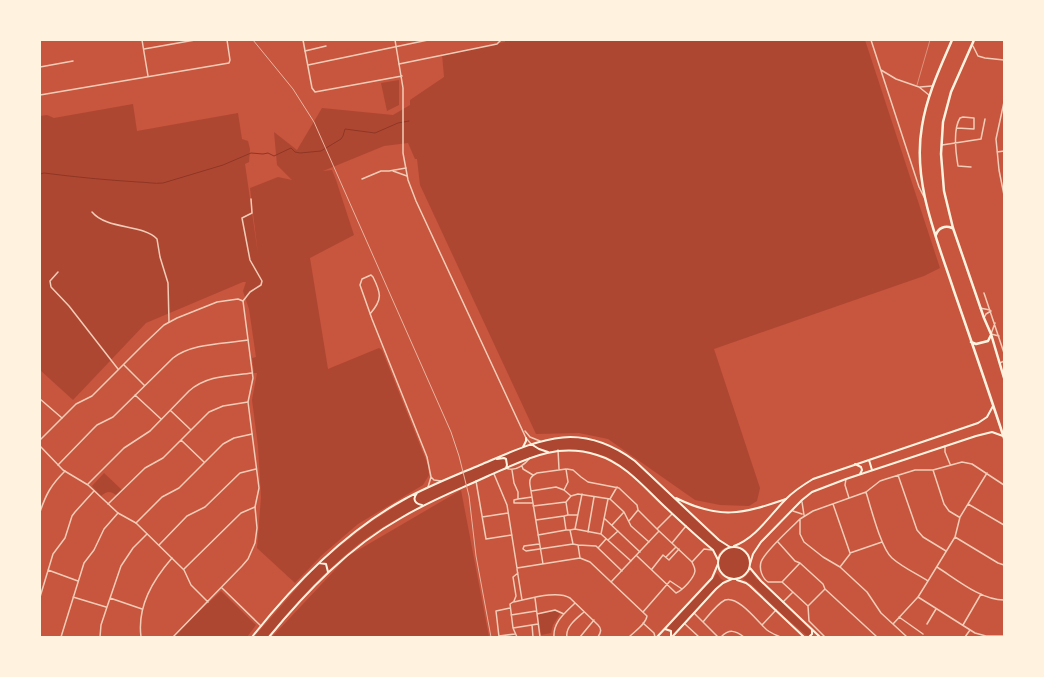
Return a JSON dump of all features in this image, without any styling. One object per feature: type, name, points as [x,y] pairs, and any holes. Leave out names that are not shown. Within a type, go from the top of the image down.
[{"type":"highway","points":[[952,40],[932,86],[922,127],[920,159],[925,198],[971,341],[1004,437]]},
{"type":"highway","points":[[974,40],[951,92],[943,122],[941,154],[944,191],[953,228],[980,308],[991,334],[1004,378]]},
{"type":"highway","points":[[936,235],[940,229],[946,226],[953,228]]},
{"type":"highway","points":[[971,341],[976,344],[988,341],[991,334]]},
{"type":"main road","points":[[732,580],[722,574],[718,564],[718,560],[723,550],[748,540],[799,487],[813,479],[984,420],[989,415],[993,406]]},
{"type":"main road","points":[[750,564],[756,549],[802,500],[816,490],[989,432],[994,432],[1004,437]]},
{"type":"main road","points":[[252,637],[318,563],[366,523],[418,492],[522,447],[552,438],[575,437],[588,439],[613,447],[635,462],[719,540],[730,547]]},
{"type":"main road","points":[[522,447],[526,442],[526,438]]},
{"type":"main road","points":[[531,444],[539,449],[549,452]]},
{"type":"main road","points":[[269,637],[292,610],[328,573],[355,549],[380,531],[423,505],[530,458],[558,450],[587,452],[617,464],[713,550],[718,560]]},
{"type":"main road","points":[[493,460],[505,459],[507,462],[506,468]]},
{"type":"main road","points":[[869,460],[873,470]]},
{"type":"main road","points":[[855,464],[860,466],[862,469],[859,475]]},
{"type":"main road","points":[[418,492],[414,498],[415,501],[417,504],[423,505]]},
{"type":"main road","points":[[674,497],[697,508],[722,513],[744,512],[786,499]]},
{"type":"main road","points":[[734,546],[745,550],[749,556],[750,564],[750,568],[743,577],[736,580]]},
{"type":"main road","points":[[318,563],[326,564],[329,569],[328,573]]},
{"type":"main road","points":[[656,637],[712,578],[718,564]]},
{"type":"main road","points":[[750,568],[761,581],[820,637]]},
{"type":"main road","points":[[671,637],[723,584],[732,580],[746,583],[804,637]]},
{"type":"main road","points":[[664,630],[671,631],[671,637]]},
{"type":"main road","points":[[809,637],[812,634],[812,630]]},
{"type":"street","points":[[142,40],[148,76]]},
{"type":"street","points":[[144,49],[195,40]]},
{"type":"street","points":[[40,95],[228,63],[230,60],[227,40]]},
{"type":"street","points":[[303,40],[312,88],[314,91],[317,92],[402,76]]},
{"type":"street","points":[[395,40],[402,76],[402,141],[407,176],[416,201],[524,429],[530,437],[540,441]]},
{"type":"street","points":[[308,65],[428,40]]},
{"type":"street","points":[[399,64],[497,44],[502,40]]},
{"type":"street","points":[[871,40],[919,187],[925,198]]},
{"type":"street","points":[[972,44],[978,56],[1004,60]]},
{"type":"street","points":[[305,51],[326,46]]},
{"type":"street","points":[[40,67],[73,61]]},
{"type":"street","points":[[881,70],[892,77],[918,86],[932,86]]},
{"type":"street","points":[[918,86],[929,95]]},
{"type":"street","points":[[1004,102],[996,135],[999,172],[1004,195]]},
{"type":"street","points":[[957,128],[974,129],[974,118],[960,118],[957,128],[956,143],[958,166],[971,167]]},
{"type":"street","points":[[942,145],[981,139],[985,119]]},
{"type":"street","points":[[997,152],[1004,151]]},
{"type":"street","points":[[362,179],[374,173],[398,168],[406,168]]},
{"type":"street","points":[[393,170],[407,176]]},
{"type":"street","points":[[173,637],[242,566],[252,551],[256,535],[255,507],[259,488],[248,402],[253,381],[243,301],[250,292],[261,285],[262,281],[250,260],[242,218],[252,213],[251,199]]},
{"type":"street","points":[[92,212],[95,217],[101,220],[137,230],[157,239],[160,257],[168,283],[169,322]]},
{"type":"street","points":[[58,272],[50,282],[51,287],[69,306],[119,370]]},
{"type":"street","points":[[370,314],[376,307],[380,293],[371,275],[362,279],[360,285],[370,314],[427,457],[431,477],[427,488]]},
{"type":"street","points":[[984,293],[1004,353]]},
{"type":"street","points":[[40,440],[76,404],[92,396],[157,331],[169,322],[217,302],[238,298],[243,301]]},
{"type":"street","points":[[980,308],[990,310]]},
{"type":"street","points":[[984,318],[990,310]]},
{"type":"street","points":[[995,323],[991,334],[999,336]]},
{"type":"street","points":[[58,465],[94,427],[113,417],[136,395],[144,385],[180,352],[198,347],[248,340]]},
{"type":"street","points":[[1000,363],[1004,361]]},
{"type":"street","points":[[124,365],[144,385]]},
{"type":"street","points":[[88,485],[129,443],[146,434],[192,388],[209,378],[252,373]]},
{"type":"street","points":[[136,395],[161,419]]},
{"type":"street","points":[[40,399],[62,418]]},
{"type":"street","points":[[108,504],[141,471],[163,458],[204,416],[216,408],[248,402]]},
{"type":"street","points":[[170,410],[191,430]]},
{"type":"street","points":[[524,429],[526,438],[531,444]]},
{"type":"street","points":[[136,523],[162,497],[179,488],[228,440],[243,435],[252,434]]},
{"type":"street","points":[[181,440],[204,462]]},
{"type":"street","points":[[40,446],[65,471],[88,485],[118,513],[136,523],[184,570],[191,585],[208,602]]},
{"type":"street","points":[[945,446],[945,452],[950,464]]},
{"type":"street","points":[[940,448],[945,452]]},
{"type":"street","points":[[558,450],[559,469]]},
{"type":"street","points":[[506,468],[512,470],[522,466],[530,458]]},
{"type":"street","points":[[825,637],[809,622],[808,606],[782,582],[768,582],[763,577],[762,573],[761,561],[800,519],[813,511],[866,492],[880,482],[898,475],[915,470],[933,470],[950,464],[962,462],[968,462],[1004,485]]},
{"type":"street","points":[[522,466],[525,471],[533,475],[559,469],[573,470],[588,482],[617,487],[637,505],[638,510],[657,530],[692,562],[695,567],[694,575],[682,590],[676,593],[637,555]]},
{"type":"street","points":[[159,545],[187,516],[204,507],[240,473],[256,469]]},
{"type":"street","points":[[564,490],[568,482],[566,469]]},
{"type":"street","points":[[512,470],[514,484],[518,492],[518,499]]},
{"type":"street","points":[[933,470],[944,504],[960,518]]},
{"type":"street","points":[[40,512],[51,485],[65,471]]},
{"type":"street","points":[[893,624],[918,597],[937,567],[955,537],[960,518],[987,473]]},
{"type":"street","points":[[494,474],[507,505],[522,600]]},
{"type":"street","points":[[533,475],[530,482],[531,491],[543,564]]},
{"type":"street","points":[[898,475],[917,530],[924,537],[946,551]]},
{"type":"street","points":[[431,477],[434,480],[443,481]]},
{"type":"street","points":[[845,485],[846,479]]},
{"type":"street","points":[[841,481],[845,485],[850,498]]},
{"type":"street","points":[[475,482],[486,539],[512,535]]},
{"type":"street","points":[[531,491],[556,487],[564,490],[571,496]]},
{"type":"street","points":[[601,534],[609,499],[617,487]]},
{"type":"street","points":[[40,597],[41,588],[53,554],[65,538],[72,516],[94,491]]},
{"type":"street","points":[[866,492],[883,542],[892,558],[928,581]]},
{"type":"street","points":[[533,506],[566,502],[571,496],[576,494],[609,499],[624,512],[631,526],[649,542]]},
{"type":"street","points":[[575,529],[582,494]]},
{"type":"street","points":[[532,496],[513,500],[514,503],[533,502]]},
{"type":"street","points":[[588,532],[594,497]]},
{"type":"street","points":[[802,500],[802,514]]},
{"type":"street","points":[[566,502],[568,515]]},
{"type":"street","points":[[833,504],[850,553]]},
{"type":"street","points":[[968,504],[1004,525]]},
{"type":"street","points":[[184,570],[241,512],[255,507]]},
{"type":"street","points":[[628,521],[638,510]]},
{"type":"street","points":[[792,510],[804,516]]},
{"type":"street","points":[[612,525],[624,512]]},
{"type":"street","points":[[61,637],[84,563],[94,550],[102,532],[118,513]]},
{"type":"street","points":[[482,517],[508,513]]},
{"type":"street","points":[[657,530],[672,514]]},
{"type":"street","points":[[536,520],[577,515]]},
{"type":"street","points":[[564,516],[566,530]]},
{"type":"street","points":[[604,519],[640,552]]},
{"type":"street","points":[[800,519],[800,534],[804,542],[823,557],[840,567],[866,592],[877,609],[907,637]]},
{"type":"street","points":[[672,543],[686,526]]},
{"type":"street","points":[[538,536],[575,529],[601,534],[631,562]]},
{"type":"street","points":[[570,530],[573,544]]},
{"type":"street","points":[[598,548],[618,531]]},
{"type":"street","points":[[611,582],[659,532]]},
{"type":"street","points":[[100,637],[101,625],[121,566],[133,548],[147,534]]},
{"type":"street","points":[[955,537],[998,563],[1004,565]]},
{"type":"street","points":[[778,542],[795,561],[800,563],[823,584],[825,589],[877,637]]},
{"type":"street","points":[[840,567],[850,553],[883,542]]},
{"type":"street","points":[[539,544],[524,546],[523,549],[526,551],[540,550],[573,544],[578,546],[595,546],[622,571]]},
{"type":"street","points":[[578,546],[580,558]]},
{"type":"street","points":[[774,546],[780,546]]},
{"type":"street","points":[[666,557],[676,547]]},
{"type":"street","points":[[652,570],[663,555],[668,560],[679,549]]},
{"type":"street","points":[[692,562],[704,549],[713,550]]},
{"type":"street","points":[[141,637],[140,621],[148,594],[156,578],[172,558]]},
{"type":"street","points":[[517,568],[580,558],[587,560],[647,617],[643,624],[629,637]]},
{"type":"street","points":[[782,582],[800,563]]},
{"type":"street","points":[[937,567],[981,594],[995,600],[1004,600]]},
{"type":"street","points":[[48,570],[78,581]]},
{"type":"street","points":[[514,602],[516,596],[513,577],[518,573]]},
{"type":"street","points":[[643,612],[667,584],[671,582],[682,590]]},
{"type":"street","points":[[221,588],[261,626]]},
{"type":"street","points":[[808,606],[825,589]]},
{"type":"street","points":[[783,602],[793,592]]},
{"type":"street","points":[[517,637],[513,628],[510,604],[522,600],[556,594],[566,596],[594,620],[601,628],[598,637]]},
{"type":"street","points":[[963,625],[981,594]]},
{"type":"street","points":[[516,596],[521,595]]},
{"type":"street","points":[[73,597],[107,607]]},
{"type":"street","points":[[918,597],[970,629],[986,636],[1004,636]]},
{"type":"street","points":[[110,598],[143,609]]},
{"type":"street","points":[[535,598],[540,637]]},
{"type":"street","points":[[703,622],[722,602],[731,599],[737,601],[770,632],[780,637]]},
{"type":"street","points":[[554,637],[556,625],[575,603]]},
{"type":"street","points":[[510,608],[496,611],[499,637],[515,634]]},
{"type":"street","points":[[927,624],[936,609]]},
{"type":"street","points":[[511,615],[557,610],[564,614]]},
{"type":"street","points":[[762,625],[776,610]]},
{"type":"street","points":[[567,637],[566,633],[568,628],[584,612]]},
{"type":"street","points":[[694,613],[718,637]]},
{"type":"street","points":[[899,617],[923,634]]},
{"type":"street","points":[[580,637],[594,620]]},
{"type":"street","points":[[513,628],[538,624]]},
{"type":"street","points":[[643,624],[654,633],[656,637]]},
{"type":"street","points":[[685,624],[698,637]]},
{"type":"street","points":[[532,625],[533,637]]},
{"type":"street","points":[[965,637],[970,629]]},
{"type":"street","points":[[721,637],[725,633],[731,631],[737,632],[744,637]]},
{"type":"street","points":[[654,633],[660,634]]},
{"type":"lane","points":[[918,86],[930,40]]},
{"type":"shaded area","points":[[505,40],[865,40],[940,268],[924,276],[714,349],[760,488],[757,501],[749,506],[720,505],[695,500],[608,439],[579,433],[536,434],[420,185],[417,159],[415,159],[408,143],[384,146],[323,171],[332,170],[354,235],[310,258],[328,369],[379,348],[382,350],[428,465],[429,475],[423,485],[358,524],[322,555],[295,583],[257,548],[261,497],[258,446],[252,400],[257,373],[254,373],[252,358],[256,357],[249,309],[243,291],[246,282],[146,323],[73,400],[40,370],[40,116],[47,115],[54,118],[133,104],[137,131],[238,113],[242,139],[248,141],[250,149],[249,162],[245,164],[258,254],[250,188],[278,177],[292,180],[277,165],[274,132],[297,150],[322,108],[393,115],[410,105],[410,100],[444,77],[442,54],[505,42]]},
{"type":"shaded area","points":[[399,80],[399,105],[387,111],[381,83]]},
{"type":"shaded area","points":[[552,438],[588,438],[614,447],[635,462],[718,541],[730,545],[721,550],[717,556],[642,483],[615,461],[602,455],[589,452],[568,450],[557,451],[539,455],[512,465],[435,499],[386,525],[356,546],[332,567],[298,601],[268,637],[254,637],[319,563],[368,524],[418,492],[522,447]]},
{"type":"shaded area","points":[[104,473],[122,490],[116,495],[108,492],[101,496],[92,486]]},
{"type":"shaded area","points":[[461,490],[489,637],[272,637],[348,556]]},
{"type":"shaded area","points":[[734,548],[740,549],[748,557],[748,569],[740,577],[734,578],[728,577],[720,569],[719,563],[720,557],[728,549]]},
{"type":"shaded area","points":[[751,571],[757,580],[758,579],[811,631],[810,636],[806,635],[786,618],[751,584],[743,579]]},
{"type":"shaded area","points":[[717,573],[721,579],[725,581],[715,589],[673,635],[671,630],[667,628]]},
{"type":"shaded area","points":[[221,591],[256,625],[247,637],[172,637]]},
{"type":"shaded area","points":[[556,611],[560,614],[553,625],[551,633],[541,635],[538,614]]},
{"type":"waterway","points":[[40,174],[44,173],[163,183],[223,165],[251,153],[268,153],[274,156],[291,148],[295,152],[300,153],[321,151],[341,139],[345,129],[375,133],[398,123],[409,121]]},
{"type":"railway","points":[[253,40],[293,89],[314,122],[451,432],[459,456],[469,496],[476,556],[491,637]]}]
